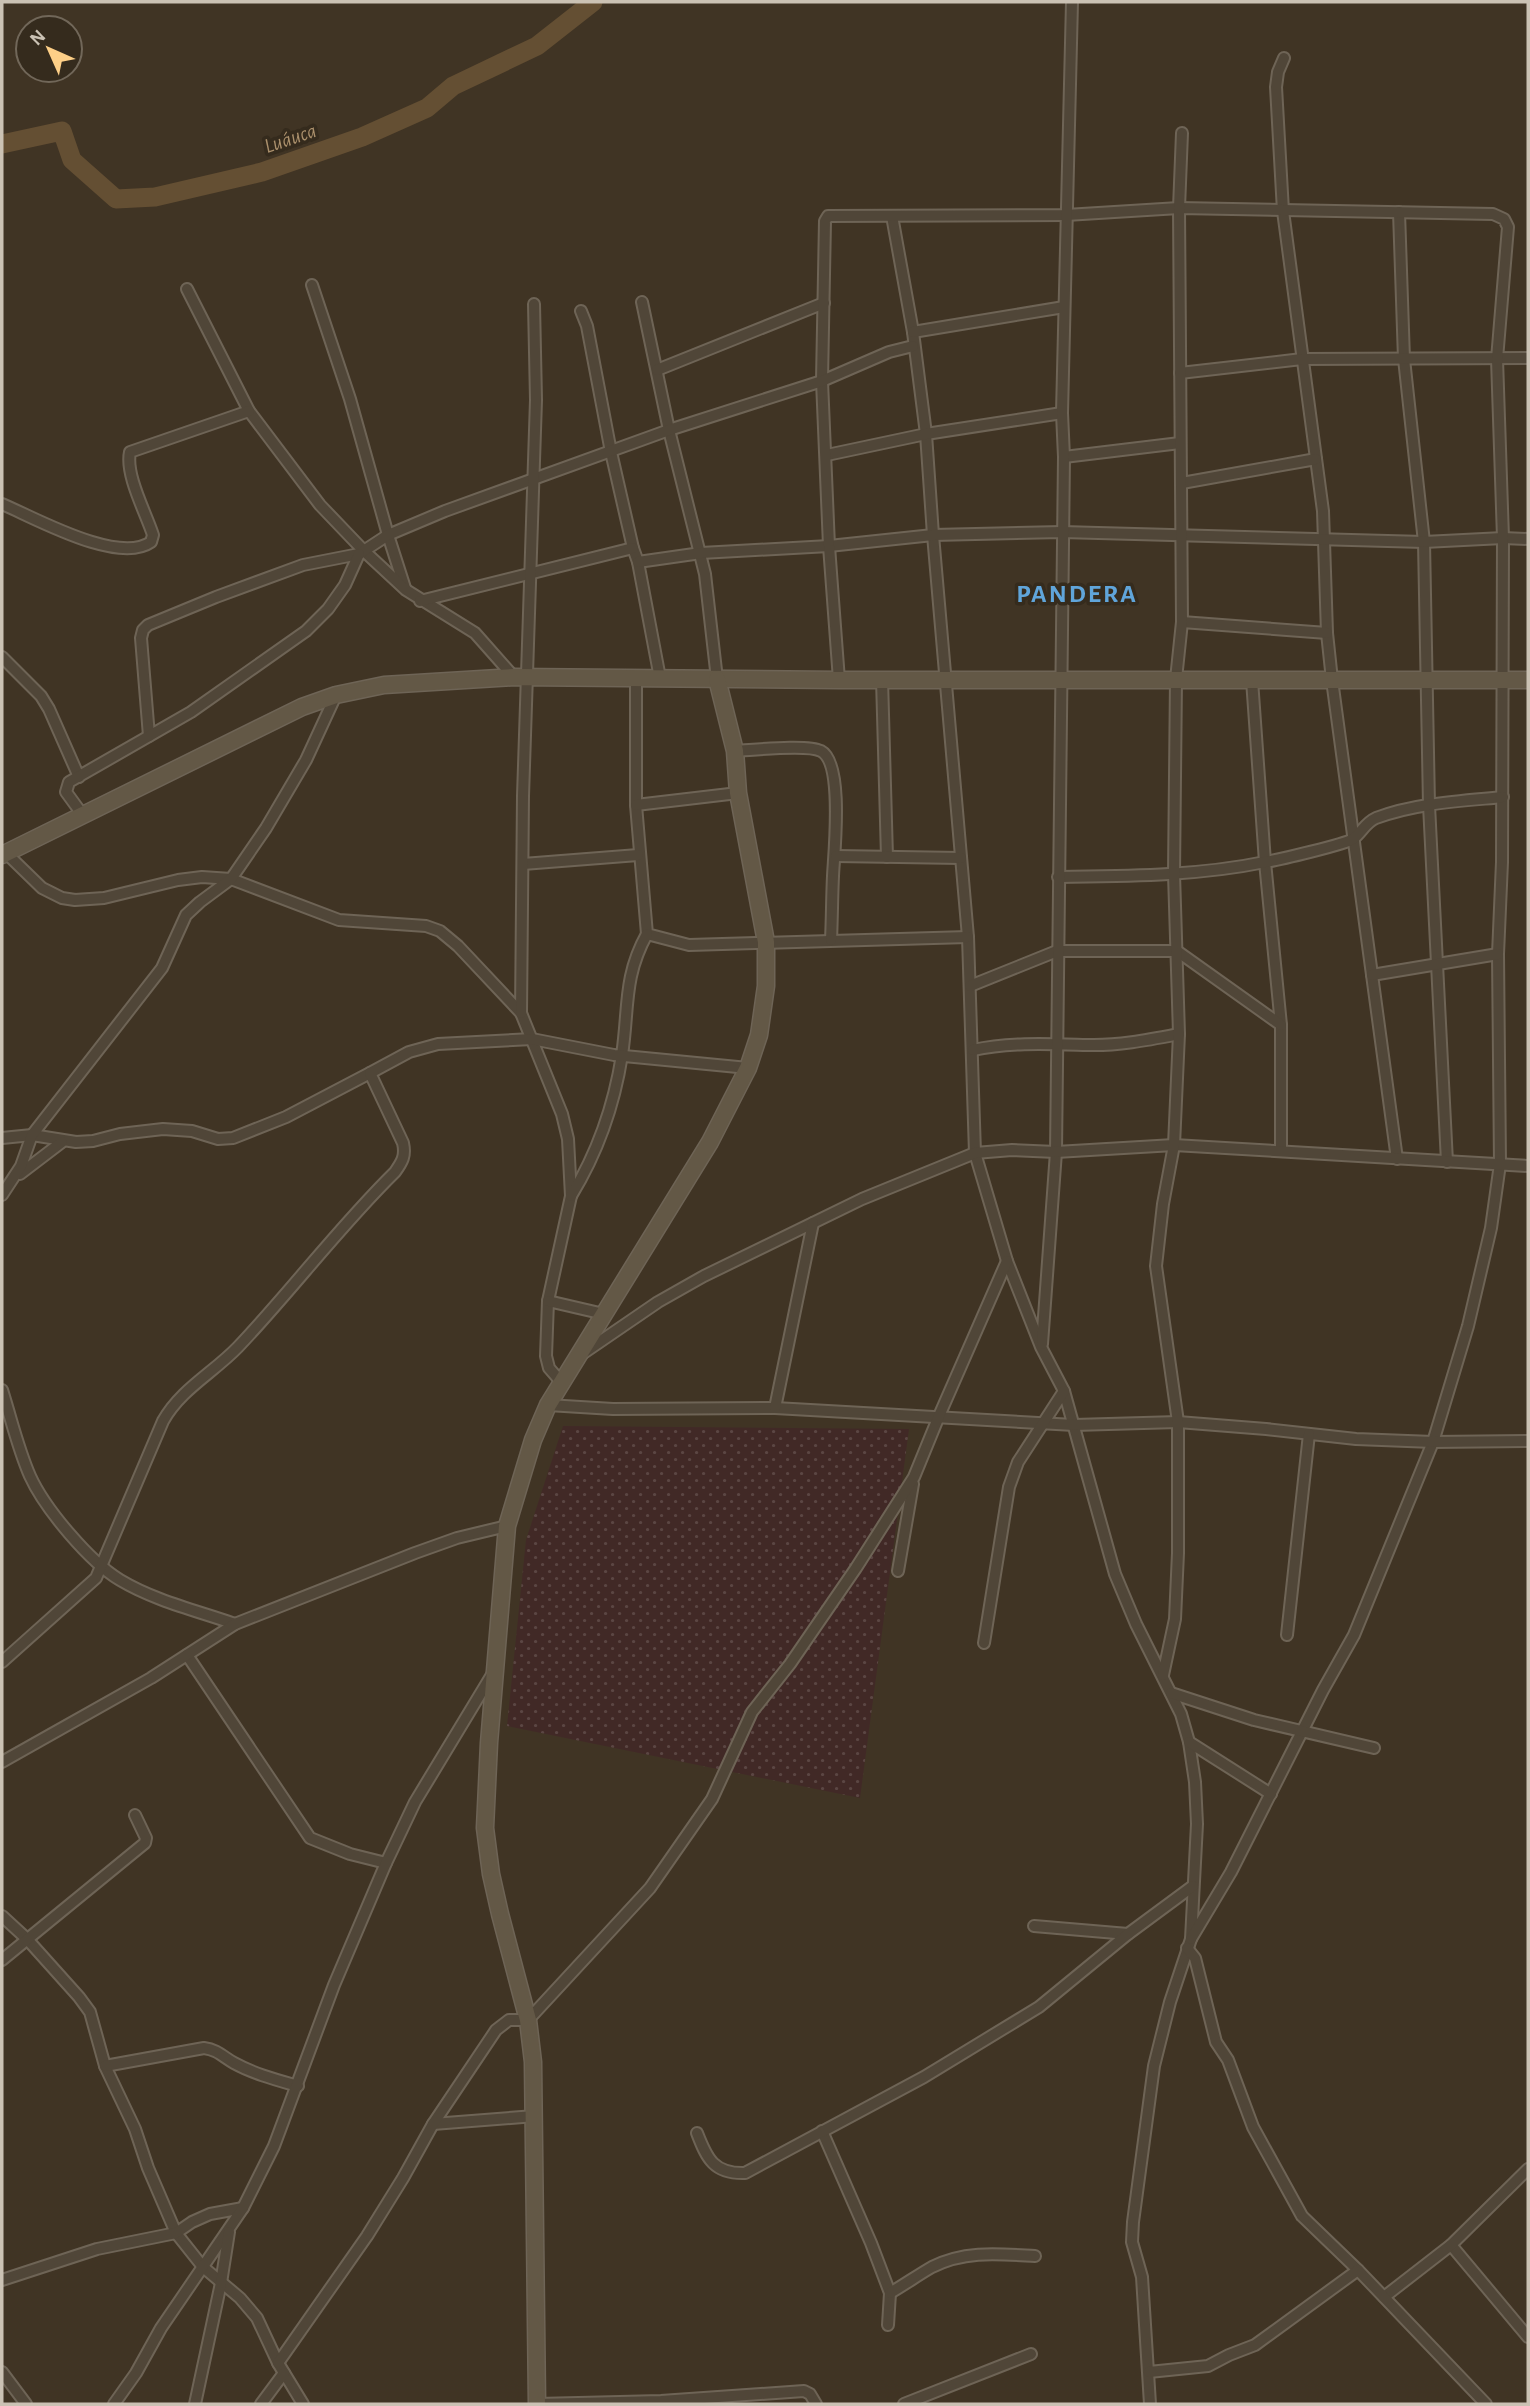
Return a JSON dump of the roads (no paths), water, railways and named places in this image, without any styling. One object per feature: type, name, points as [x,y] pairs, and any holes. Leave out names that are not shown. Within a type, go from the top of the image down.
[{"type":"street","points":[[1041,1346],[1056,1152],[1064,457],[1062,413],[1072,2]]},
{"type":"street","points":[[1284,58],[1276,87],[1283,211],[1323,511],[1327,633],[1332,680],[1397,1159]]},
{"type":"street","points":[[1163,1675],[1175,1619],[1178,1553],[1178,1422],[1156,1266],[1163,1204],[1174,1145],[1178,1034],[1174,874],[1176,679],[1182,622],[1179,208],[1182,133]]},
{"type":"street","points":[[839,680],[829,546],[822,381],[826,218],[1066,215],[1179,208],[1493,214],[1504,219],[1508,227],[1497,359],[1503,538],[1503,797],[1498,954],[1500,1164],[1491,1228],[1468,1326],[1433,1442],[1354,1635],[1323,1689],[1231,1872],[1189,1944],[1170,2002],[1154,2066],[1132,2242],[1142,2277],[1150,2404]]},
{"type":"street","points":[[1399,212],[1404,359],[1424,542],[1429,805],[1447,1162]]},
{"type":"street","points":[[892,216],[913,332],[926,434],[968,937],[975,1153],[1007,1261],[1041,1346],[1064,1391],[1115,1574],[1136,1624],[1181,1714],[1189,1742],[1197,1824],[1189,1944],[1216,2042],[1228,2060],[1254,2127],[1302,2216],[1358,2270],[1486,2404]]},
{"type":"street","points":[[312,285],[350,399],[406,590]]},
{"type":"street","points":[[187,289],[249,411],[320,505],[362,553],[420,601],[475,634],[521,677]]},
{"type":"street","points":[[642,302],[669,430],[705,573],[717,679],[735,751],[738,793],[766,942],[763,1018],[748,1068],[710,1142],[548,1405],[533,1440],[507,1526],[485,1828],[491,1874],[528,2020],[535,2116],[537,2404],[804,2391],[816,2404]]},
{"type":"street","points":[[657,370],[824,303]]},
{"type":"street","points":[[521,1013],[521,677],[531,572],[536,400],[534,304]]},
{"type":"street","points":[[913,332],[1064,307]]},
{"type":"street","points":[[581,312],[587,326],[611,452],[638,562],[660,678]]},
{"type":"street","points":[[149,736],[141,638],[148,625],[303,565],[362,553],[388,535],[445,511],[669,430],[822,381],[889,352],[914,345]]},
{"type":"street","points":[[1180,373],[1302,359],[1528,358]]},
{"type":"street","points":[[2,504],[65,533],[100,545],[143,547],[151,542],[153,535],[134,479],[129,460],[130,452],[249,411]]},
{"type":"street","points":[[827,455],[926,434],[1062,413]]},
{"type":"street","points":[[1064,457],[1180,443]]},
{"type":"street","points":[[1181,483],[1316,459]]},
{"type":"street","points":[[638,562],[701,553],[829,546],[933,535],[1062,532],[1424,542],[1528,539]]},
{"type":"street","points":[[420,601],[633,548]]},
{"type":"street","points":[[82,814],[66,792],[69,782],[191,712],[306,631],[328,609],[362,553]]},
{"type":"street","points":[[1182,622],[1327,633]]},
{"type":"street","points":[[2,657],[41,696],[79,776]]},
{"type":"street","points":[[562,1382],[549,1368],[546,1356],[548,1301],[571,1196],[568,1139],[562,1114],[521,1013],[458,946],[440,931],[415,925],[340,920],[231,879],[202,877],[178,880],[104,898],[75,900],[52,895],[4,854],[266,723],[336,695],[384,685],[521,677],[1528,680]]},
{"type":"street","points":[[571,1196],[590,1166],[601,1140],[622,1056],[630,975],[635,956],[647,934],[638,855],[636,678]]},
{"type":"street","points":[[882,679],[887,857]]},
{"type":"street","points":[[1252,680],[1265,862],[1281,1026],[1281,1151]]},
{"type":"street","points":[[15,1178],[32,1135],[162,968],[186,915],[231,879],[266,828],[306,760],[336,695]]},
{"type":"street","points":[[735,751],[800,748],[821,751],[827,756],[831,765],[836,810],[831,940]]},
{"type":"street","points":[[636,804],[738,793]]},
{"type":"street","points":[[1058,877],[1174,874],[1265,862],[1352,840],[1363,826],[1374,819],[1429,805],[1503,797]]},
{"type":"street","points":[[523,864],[638,855]]},
{"type":"street","points":[[836,856],[961,858]]},
{"type":"street","points":[[647,934],[689,945],[968,937]]},
{"type":"street","points":[[970,986],[1057,951],[1177,951],[1281,1026]]},
{"type":"street","points":[[1372,975],[1498,954]]},
{"type":"street","points":[[973,1050],[1056,1042],[1088,1045],[1136,1043],[1178,1034]]},
{"type":"street","points":[[2,1138],[32,1135],[62,1142],[93,1141],[120,1134],[163,1129],[192,1131],[218,1139],[233,1138],[286,1117],[409,1052],[438,1044],[532,1039],[622,1056],[748,1068]]},
{"type":"street","points":[[2,1662],[96,1578],[171,1407],[185,1391],[232,1353],[250,1334],[403,1160],[403,1143],[370,1073]]},
{"type":"street","points":[[2,1195],[15,1178],[62,1142]]},
{"type":"street","points":[[580,1355],[658,1302],[704,1276],[862,1199],[975,1153],[1012,1150],[1056,1152],[1174,1145],[1528,1166]]},
{"type":"street","points":[[775,1408],[813,1223]]},
{"type":"street","points":[[528,2020],[650,1888],[712,1799],[752,1712],[790,1664],[856,1569],[914,1477],[1007,1261]]},
{"type":"street","points":[[548,1301],[604,1314]]},
{"type":"street","points":[[2,1390],[31,1477],[57,1519],[102,1567],[121,1581],[151,1595],[235,1624]]},
{"type":"street","points":[[984,1643],[1009,1487],[1018,1462],[1064,1391]]},
{"type":"street","points":[[548,1405],[613,1409],[775,1408],[1074,1425],[1178,1422],[1356,1439],[1433,1442],[1528,1441]]},
{"type":"street","points":[[1287,1635],[1309,1434]]},
{"type":"street","points":[[898,1571],[914,1477]]},
{"type":"street","points":[[2,1762],[151,1678],[235,1624],[415,1553],[457,1538],[507,1526]]},
{"type":"street","points":[[187,1655],[310,1838],[349,1854],[386,1863]]},
{"type":"street","points":[[114,2404],[136,2373],[161,2328],[243,2208],[274,2146],[334,1985],[386,1863],[415,1802],[495,1669]]},
{"type":"street","points":[[1171,1693],[1254,1720],[1374,1748]]},
{"type":"street","points":[[1189,1742],[1271,1794]]},
{"type":"street","points":[[2,1960],[145,1843],[146,1838],[135,1815]]},
{"type":"street","points":[[697,2133],[705,2155],[713,2165],[736,2173],[745,2173],[924,2077],[1039,2007],[1128,1934],[1194,1886]]},
{"type":"street","points":[[2,1916],[27,1939],[90,2012],[105,2066],[135,2129],[148,2168],[176,2233],[203,2267],[240,2298],[257,2318],[281,2368],[303,2404]]},
{"type":"street","points":[[1034,1926],[1128,1934]]},
{"type":"street","points":[[261,2404],[281,2368],[403,2178],[433,2124],[502,2023],[515,2019],[528,2020]]},
{"type":"street","points":[[105,2066],[204,2048],[216,2050],[231,2062],[298,2086]]},
{"type":"street","points":[[433,2124],[535,2116]]},
{"type":"street","points":[[822,2131],[890,2293],[888,2325]]},
{"type":"street","points":[[1384,2297],[1451,2245],[1528,2169]]},
{"type":"street","points":[[2,2280],[97,2249],[176,2233],[210,2214],[243,2208]]},
{"type":"street","points":[[195,2404],[230,2228]]},
{"type":"street","points":[[1451,2245],[1528,2337]]},
{"type":"street","points":[[890,2293],[934,2266],[964,2256],[991,2253],[1035,2256]]},
{"type":"street","points":[[1149,2372],[1208,2366],[1255,2346],[1358,2270]]},
{"type":"street","points":[[904,2404],[1031,2354]]},
{"type":"street","points":[[2,2372],[26,2404]]},
{"type":"waterway","name":"Luáuca","points":[[2,144],[62,131],[72,160],[116,199],[155,197],[262,172],[362,137],[427,108],[453,86],[537,46],[593,2]]},
{"type":"district","name":"PANDERA","points":[[1077,593]]}]
